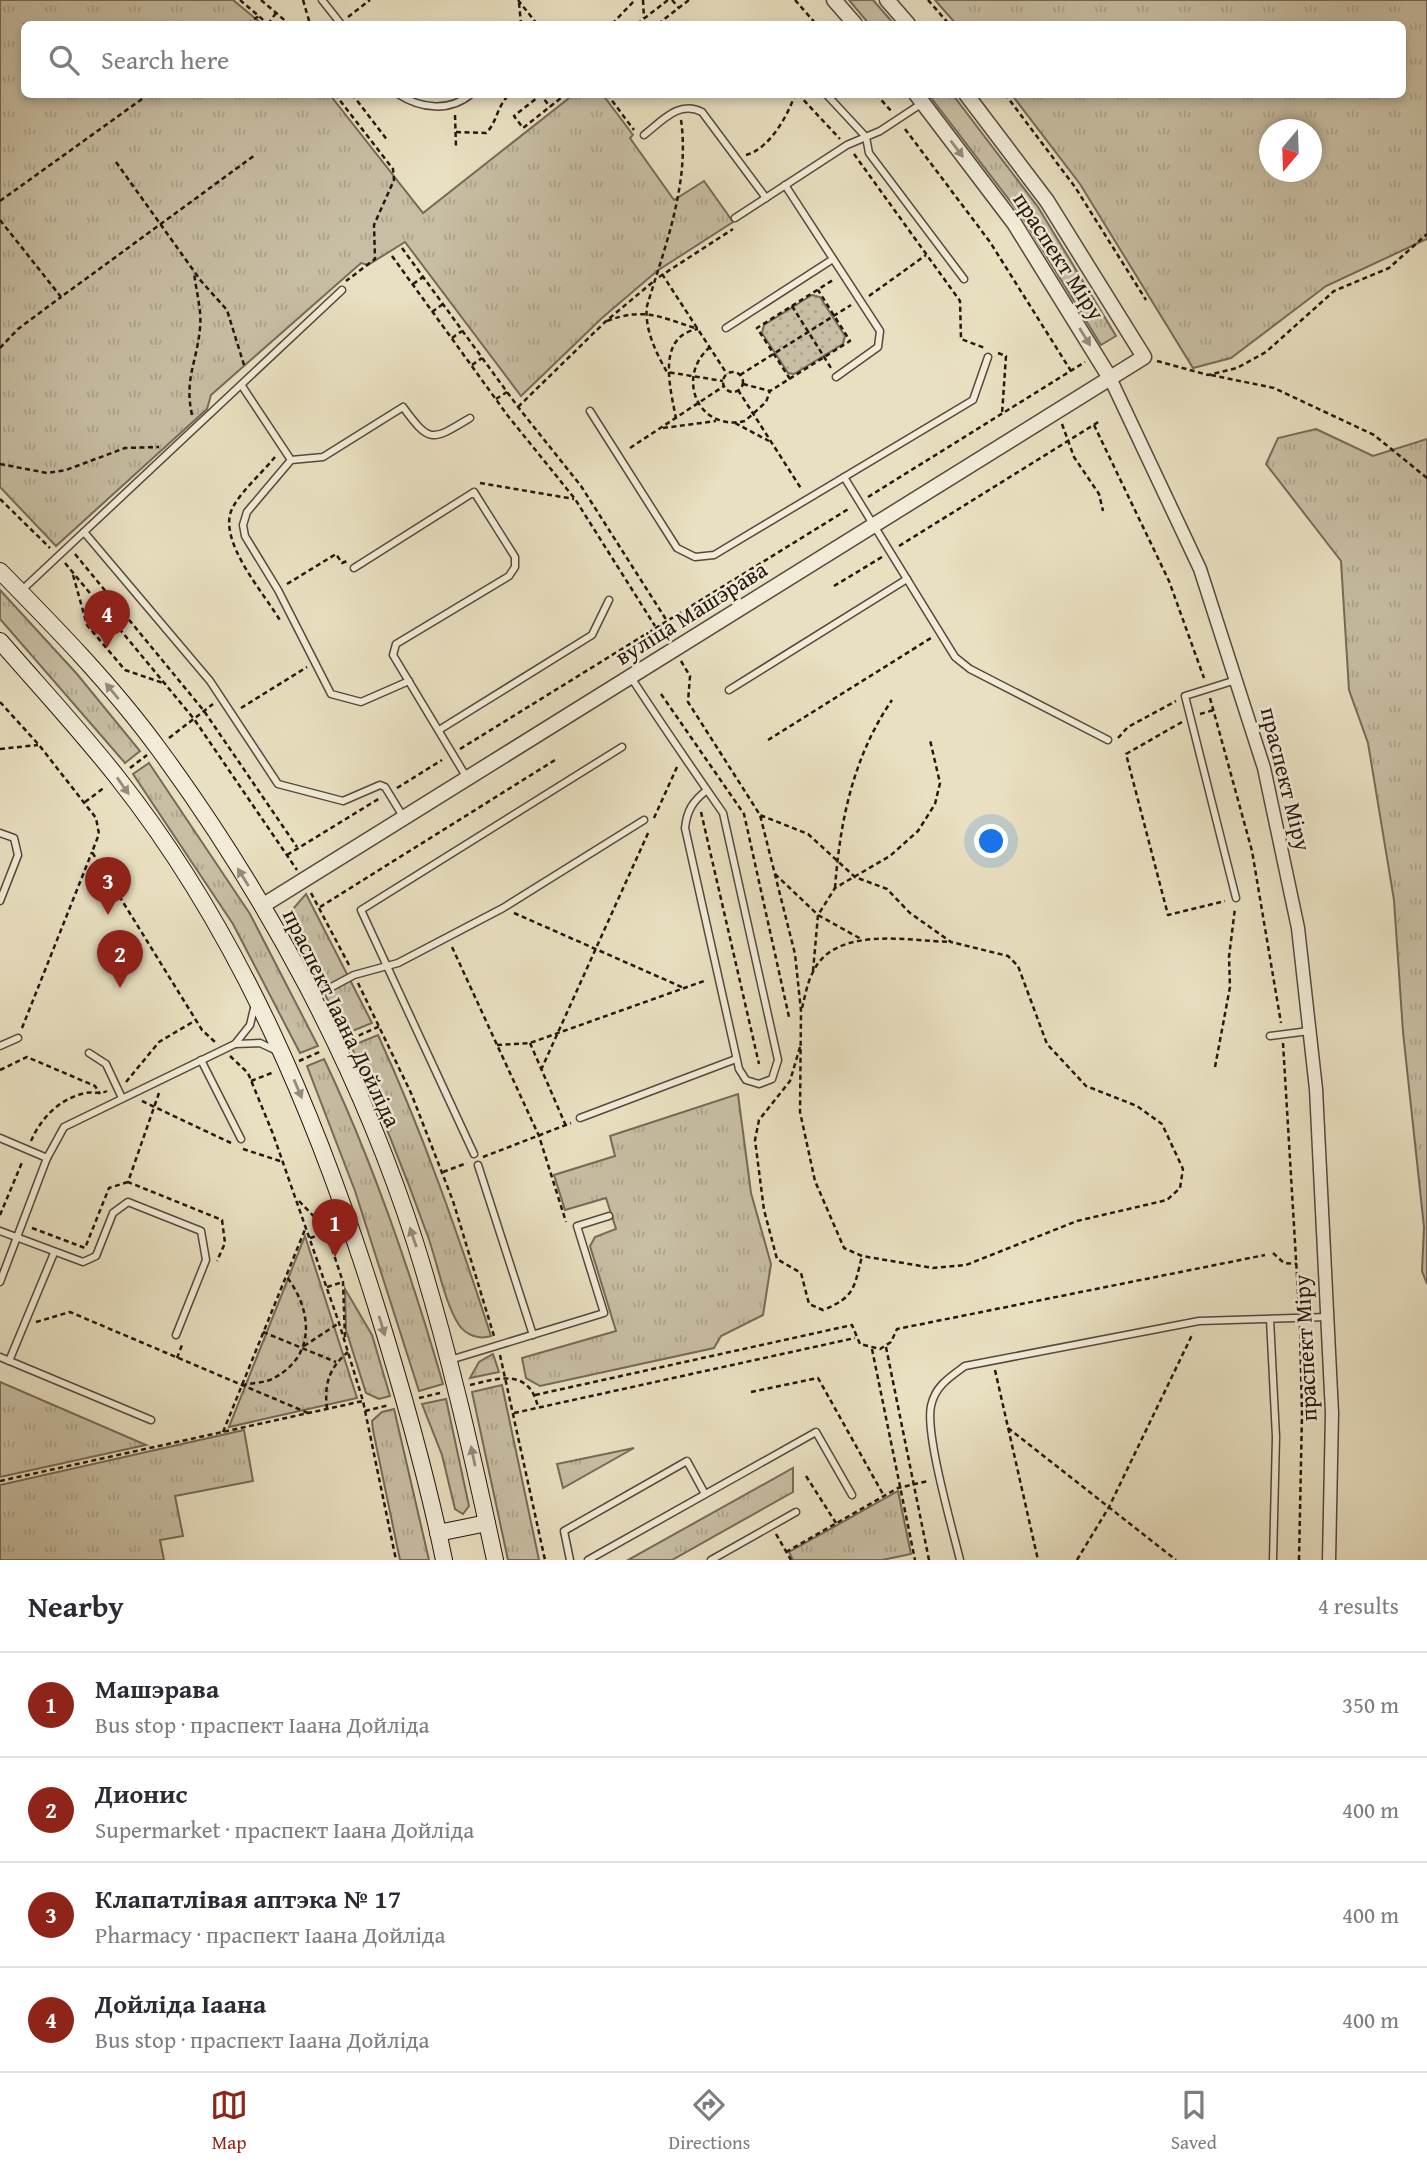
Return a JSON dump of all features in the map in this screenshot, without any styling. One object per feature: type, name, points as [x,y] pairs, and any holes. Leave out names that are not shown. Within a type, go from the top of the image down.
[{"type":"main road","name":"праспект Іаана Дойліда","points":[[0,571],[89,663],[158,747],[262,906],[311,998],[396,1191],[450,1360],[495,1560]]},
{"type":"main road","points":[[0,641],[118,778],[220,933],[256,998],[320,1140],[359,1250],[405,1401],[444,1560]]},
{"type":"main road","points":[[438,1533],[487,1523]]},
{"type":"street","points":[[834,0],[852,21]]},
{"type":"street","points":[[887,0],[905,21]]},
{"type":"street","name":"праспект Міру","points":[[969,98],[1047,201],[1144,357]]},
{"type":"street","name":"праспект Міру","points":[[919,99],[1014,223],[1110,378],[1200,569],[1264,768],[1298,928],[1311,1031],[1332,1413],[1329,1560]]},
{"type":"street","name":"вуліца Машэрава","points":[[262,906],[405,820],[1144,357]]},
{"type":"lane","points":[[322,0],[339,21]]},
{"type":"lane","points":[[404,98],[410,102],[444,107],[454,105],[465,98]]},
{"type":"lane","points":[[831,98],[866,137],[869,153],[964,279]]},
{"type":"lane","points":[[735,218],[847,145],[898,119],[919,99]]},
{"type":"lane","points":[[644,135],[680,108],[691,106],[702,112],[765,198]]},
{"type":"lane","points":[[785,185],[880,331],[881,340],[871,354],[836,377]]},
{"type":"lane","points":[[726,328],[833,259]]},
{"type":"lane","points":[[20,592],[342,290]]},
{"type":"lane","points":[[590,411],[677,548],[695,556],[714,555],[973,400],[988,357]]},
{"type":"lane","points":[[242,386],[291,460]]},
{"type":"lane","points":[[409,681],[361,702],[331,694],[278,590],[245,536],[243,525],[247,512],[291,460],[323,457],[403,407],[422,433],[431,438],[441,436],[470,418]]},
{"type":"lane","points":[[844,477],[955,657],[970,669],[1108,740]]},
{"type":"lane","points":[[354,568],[474,492],[515,556],[515,567],[509,576],[396,644],[393,655],[468,779]]},
{"type":"lane","points":[[84,532],[210,681],[278,784],[343,801],[380,785],[389,793],[405,820]]},
{"type":"lane","points":[[729,690],[907,579]]},
{"type":"lane","points":[[439,730],[592,635],[609,600]]},
{"type":"lane","points":[[630,678],[723,813],[778,1067],[772,1079],[752,1084],[741,1075],[736,1059],[685,828],[687,812],[696,798],[707,790]]},
{"type":"lane","points":[[1236,680],[1185,696],[1236,898]]},
{"type":"lane","points":[[474,1154],[361,910],[622,747]]},
{"type":"lane","points":[[311,998],[354,975],[389,966],[503,908],[644,820]]},
{"type":"lane","points":[[0,833],[14,838],[18,855],[0,901]]},
{"type":"lane","points":[[235,1044],[250,1025],[256,998]]},
{"type":"lane","points":[[1270,1036],[1311,1031]]},
{"type":"lane","points":[[0,1046],[18,1038]]},
{"type":"lane","points":[[0,1282],[47,1158],[64,1127],[235,1044],[260,1043],[285,1060]]},
{"type":"lane","points":[[89,1053],[106,1064],[126,1096]]},
{"type":"lane","points":[[580,1118],[736,1059]]},
{"type":"lane","points":[[201,1060],[241,1139]]},
{"type":"lane","points":[[0,1138],[47,1158]]},
{"type":"lane","points":[[478,1165],[533,1335]]},
{"type":"lane","points":[[0,1231],[54,1254],[83,1262],[96,1256],[113,1213],[128,1202],[201,1231],[206,1261],[176,1335]]},
{"type":"lane","points":[[450,1360],[604,1313],[577,1226],[609,1216]]},
{"type":"lane","points":[[9,1362],[54,1254]]},
{"type":"lane","points":[[960,1560],[930,1430],[931,1405],[942,1383],[965,1366],[1199,1321],[1326,1317]]},
{"type":"lane","points":[[1270,1319],[1276,1437],[1273,1560]]},
{"type":"lane","points":[[0,1357],[151,1420]]},
{"type":"lane","points":[[588,1560],[816,1432],[852,1495]]},
{"type":"lane","points":[[570,1560],[564,1531],[687,1461],[705,1493]]},
{"type":"lane","points":[[711,1560],[796,1512]]},
{"type":"path","points":[[240,0],[265,21]]},
{"type":"path","points":[[261,0],[285,21]]},
{"type":"path","points":[[303,0],[309,21]]},
{"type":"path","points":[[345,21],[370,0]]},
{"type":"path","points":[[615,21],[635,0]]},
{"type":"path","points":[[643,0],[644,19]]},
{"type":"path","points":[[641,21],[670,0],[678,9]]},
{"type":"path","points":[[662,21],[690,0]]},
{"type":"path","points":[[794,0],[813,21]]},
{"type":"path","points":[[928,0],[946,21]]},
{"type":"path","points":[[519,1],[521,21]]},
{"type":"path","points":[[519,1],[535,21]]},
{"type":"path","points":[[270,21],[276,13]]},
{"type":"path","points":[[252,21],[259,16]]},
{"type":"path","points":[[0,201],[143,98]]},
{"type":"path","points":[[338,98],[393,169],[394,180],[374,225],[375,259],[345,281],[342,290]]},
{"type":"path","points":[[355,98],[387,141]]},
{"type":"path","points":[[456,132],[486,133],[505,98]]},
{"type":"path","points":[[538,98],[514,117],[523,128],[561,98]]},
{"type":"path","points":[[544,98],[550,107]]},
{"type":"path","points":[[610,98],[635,132]]},
{"type":"path","points":[[741,152],[746,155],[758,150],[778,128],[795,98]]},
{"type":"path","points":[[800,98],[823,124],[847,145],[960,301],[961,339],[1006,356],[1002,414]]},
{"type":"path","points":[[287,855],[1071,371],[990,242],[880,98]]},
{"type":"path","points":[[1008,98],[1075,187],[1146,300]]},
{"type":"path","points":[[454,105],[456,147]]},
{"type":"path","points":[[676,419],[667,372],[654,347],[646,313],[676,214],[684,139],[680,108]]},
{"type":"path","points":[[0,348],[18,329],[255,155]]},
{"type":"path","points":[[116,162],[193,270],[227,310],[248,379]]},
{"type":"path","points":[[0,220],[61,297]]},
{"type":"path","points":[[518,407],[606,322],[657,278],[733,229]]},
{"type":"path","points":[[1208,375],[1237,368],[1266,352],[1334,291],[1389,268],[1427,234]]},
{"type":"path","points":[[402,248],[518,407],[581,486],[667,621]]},
{"type":"path","points":[[740,375],[860,301],[926,255]]},
{"type":"path","points":[[392,256],[496,399],[575,499],[656,628]]},
{"type":"path","points":[[193,270],[201,327],[188,395],[196,429]]},
{"type":"path","points":[[662,274],[727,374]]},
{"type":"path","points":[[413,284],[423,277]]},
{"type":"path","points":[[790,379],[757,328],[836,278]]},
{"type":"path","points":[[735,423],[754,415],[766,402],[770,391],[850,341],[818,290]]},
{"type":"path","points":[[432,312],[443,304]]},
{"type":"path","points":[[792,306],[836,377]]},
{"type":"path","points":[[606,322],[624,315],[646,313],[698,329]]},
{"type":"path","points":[[667,372],[671,355],[682,336],[688,331],[698,329]]},
{"type":"path","points":[[452,338],[462,331]]},
{"type":"path","points":[[710,347],[697,361],[692,376],[693,395],[698,404],[717,421]]},
{"type":"path","points":[[1144,357],[1208,375],[1275,388],[1374,435],[1427,478]]},
{"type":"path","points":[[472,365],[482,358]]},
{"type":"path","points":[[667,372],[723,381]]},
{"type":"path","points":[[734,372],[740,375],[742,384],[738,390],[732,391],[724,386],[723,381],[727,374],[734,372]]},
{"type":"path","points":[[742,384],[770,391]]},
{"type":"path","points":[[630,449],[724,386]]},
{"type":"path","points":[[738,390],[807,499]]},
{"type":"path","points":[[496,399],[507,392]]},
{"type":"path","points":[[1057,411],[1074,457],[1099,494],[1104,511]]},
{"type":"path","points":[[660,429],[717,421],[735,423],[771,442]]},
{"type":"path","points":[[834,586],[1100,421]]},
{"type":"path","points":[[1094,425],[1169,581],[1214,710],[1252,851],[1283,1035],[1297,1264],[1302,1413],[1299,1560]]},
{"type":"path","points":[[0,464],[47,473],[66,470],[125,448],[176,447]]},
{"type":"path","points":[[0,499],[58,555],[194,719],[320,907],[380,1027],[442,1173],[506,1377],[545,1560]]},
{"type":"path","points":[[68,546],[204,711],[298,848]]},
{"type":"path","points":[[72,572],[87,625],[125,670],[166,684]]},
{"type":"path","points":[[768,740],[940,633]]},
{"type":"path","points":[[232,713],[307,667]]},
{"type":"path","points":[[690,676],[688,702],[760,815],[795,954],[801,1011],[800,1112],[814,1181],[844,1248],[862,1256],[933,1268],[967,1265],[1077,1221],[1167,1199],[1180,1188],[1183,1170],[1161,1124],[1137,1106],[1086,1086],[1047,1044],[1013,961],[1008,956],[951,942],[862,940],[832,948],[813,971]]},
{"type":"path","points":[[1108,740],[1120,737],[1128,727],[1185,696]]},
{"type":"path","points":[[801,1011],[813,971],[818,915],[835,888],[851,784],[875,725],[892,700]]},
{"type":"path","points":[[1214,710],[1192,716],[1126,754],[1168,915],[1236,898],[1229,957],[1230,987],[1215,1067]]},
{"type":"path","points":[[835,888],[890,856],[918,831],[935,804],[940,783],[930,740]]},
{"type":"path","points":[[0,749],[39,745]]},
{"type":"path","points":[[541,1070],[683,754]]},
{"type":"path","points":[[320,907],[555,760]]},
{"type":"path","points":[[696,798],[705,823],[759,1064]]},
{"type":"path","points":[[760,815],[808,834],[856,877],[887,889],[910,913],[951,942]]},
{"type":"path","points":[[18,1038],[92,852]]},
{"type":"path","points":[[775,874],[818,915],[862,940]]},
{"type":"path","points":[[503,908],[684,988]]},
{"type":"path","points":[[447,937],[539,1136],[568,1229]]},
{"type":"path","points":[[498,1045],[530,1043],[704,981]]},
{"type":"path","points":[[251,1081],[285,1060],[334,1046],[380,1027]]},
{"type":"path","points":[[530,1043],[566,1126]]},
{"type":"path","points":[[801,1044],[790,1081],[759,1120],[755,1140],[764,1210],[778,1259],[801,1273],[809,1304],[823,1310],[845,1301],[854,1290],[862,1256]]},
{"type":"path","points":[[0,1070],[27,1057],[95,1086],[100,1094]]},
{"type":"path","points":[[126,1096],[251,1153],[285,1163]]},
{"type":"path","points":[[442,1173],[566,1126],[580,1118]]},
{"type":"path","points":[[21,1224],[85,1248],[109,1188],[128,1182]]},
{"type":"path","points":[[297,1199],[327,1233],[343,1282],[345,1342]]},
{"type":"path","points":[[223,1432],[306,1226]]},
{"type":"path","points":[[310,1238],[327,1233]]},
{"type":"path","points":[[1273,1253],[1284,1263],[1297,1264]]},
{"type":"path","points":[[929,1560],[886,1347],[897,1329],[1265,1255]]},
{"type":"path","points":[[242,1385],[272,1379],[297,1359],[303,1347],[307,1318],[303,1301],[286,1276]]},
{"type":"path","points":[[327,1287],[343,1282]]},
{"type":"path","points":[[24,1326],[70,1312],[308,1413]]},
{"type":"path","points":[[1077,1560],[1109,1507],[1199,1321]]},
{"type":"path","points":[[303,1347],[339,1324]]},
{"type":"path","points":[[535,1395],[852,1325],[855,1338]]},
{"type":"path","points":[[263,1332],[336,1362]]},
{"type":"path","points":[[514,1413],[855,1338],[873,1349],[886,1347]]},
{"type":"path","points":[[873,1349],[915,1560]]},
{"type":"path","points":[[327,1409],[325,1392],[329,1375],[336,1362],[348,1352]]},
{"type":"path","points":[[993,1360],[1038,1560]]},
{"type":"path","points":[[365,1411],[506,1377],[523,1382],[535,1395],[538,1408]]},
{"type":"path","points":[[751,1392],[818,1378],[884,1496]]},
{"type":"path","points":[[0,1481],[363,1401]]},
{"type":"path","points":[[1008,1428],[1176,1560]]},
{"type":"path","points":[[806,1476],[836,1523]]},
{"type":"path","points":[[786,1552],[884,1496],[901,1488],[942,1478]]},
{"type":"path","points":[[776,1533],[791,1560]]},
{"type":"green space","points":[[0,0],[233,0],[258,21],[21,21],[21,98],[332,98],[423,213],[569,98],[605,98],[633,135],[630,138],[674,200],[704,181],[733,222],[657,271],[602,318],[521,396],[405,242],[368,265],[361,263],[211,395],[207,409],[56,546],[0,487]]},
{"type":"green space","points":[[849,0],[873,0],[891,21],[866,21]]},
{"type":"green space","points":[[935,0],[1427,0],[1427,239],[1326,286],[1231,358],[1193,368],[1080,184],[1014,98],[1406,98],[1406,21],[953,21]]},
{"type":"green space","points":[[931,98],[955,98],[1038,207],[1116,336],[1101,345],[1023,218]]},
{"type":"green space","points":[[812,295],[820,297],[845,336],[843,344],[794,374],[788,373],[762,333],[764,325]]},
{"type":"green space","points":[[1316,429],[1373,456],[1427,439],[1427,1284],[1422,1271],[1424,1227],[1403,1032],[1394,900],[1368,743],[1349,690],[1341,561],[1266,464],[1278,438]]},
{"type":"green space","points":[[0,590],[77,674],[140,751],[125,763],[0,619]]},
{"type":"green space","points":[[149,763],[250,914],[318,1046],[300,1053],[233,924],[133,774]]},
{"type":"green space","points":[[306,894],[372,1023],[345,1034],[293,931],[292,910]]},
{"type":"green space","points":[[378,1035],[439,1184],[491,1336],[477,1337],[469,1334],[462,1329],[454,1316],[409,1186],[351,1046]]},
{"type":"green space","points":[[324,1059],[359,1138],[390,1219],[443,1384],[419,1391],[355,1191],[307,1066]]},
{"type":"green space","points":[[738,1094],[751,1193],[771,1264],[763,1315],[721,1336],[714,1348],[540,1386],[526,1378],[522,1358],[616,1331],[590,1246],[595,1237],[616,1229],[606,1198],[565,1210],[554,1175],[615,1156],[610,1136]]},
{"type":"green space","points":[[305,1236],[357,1398],[229,1427]]},
{"type":"green space","points":[[345,1289],[372,1335],[390,1396],[379,1399],[366,1393],[346,1330]]},
{"type":"green space","points":[[493,1354],[499,1372],[470,1378],[479,1362]]},
{"type":"green space","points":[[0,1382],[146,1445],[0,1477]]},
{"type":"green space","points":[[502,1385],[539,1560],[508,1560],[472,1392]]},
{"type":"green space","points":[[446,1399],[469,1506],[463,1514],[455,1509],[442,1455],[422,1404]]},
{"type":"green space","points":[[394,1409],[429,1560],[400,1560],[372,1421],[382,1412]]},
{"type":"green space","points":[[244,1430],[253,1481],[175,1496],[183,1536],[160,1540],[164,1560],[0,1560],[0,1485]]},
{"type":"green space","points":[[634,1448],[563,1488],[557,1464]]},
{"type":"green space","points":[[793,1468],[793,1492],[672,1560],[628,1560]]},
{"type":"green space","points":[[898,1491],[911,1554],[882,1560],[793,1560],[789,1552]]},
{"type":"place","name":"Дойліда Іаана","points":[[107,648]]},
{"type":"place","name":"Клапатлівая аптэка № 17","points":[[108,915]]},
{"type":"place","name":"Дионис","points":[[120,988]]},
{"type":"place","name":"Машэрава","points":[[335,1257]]}]
